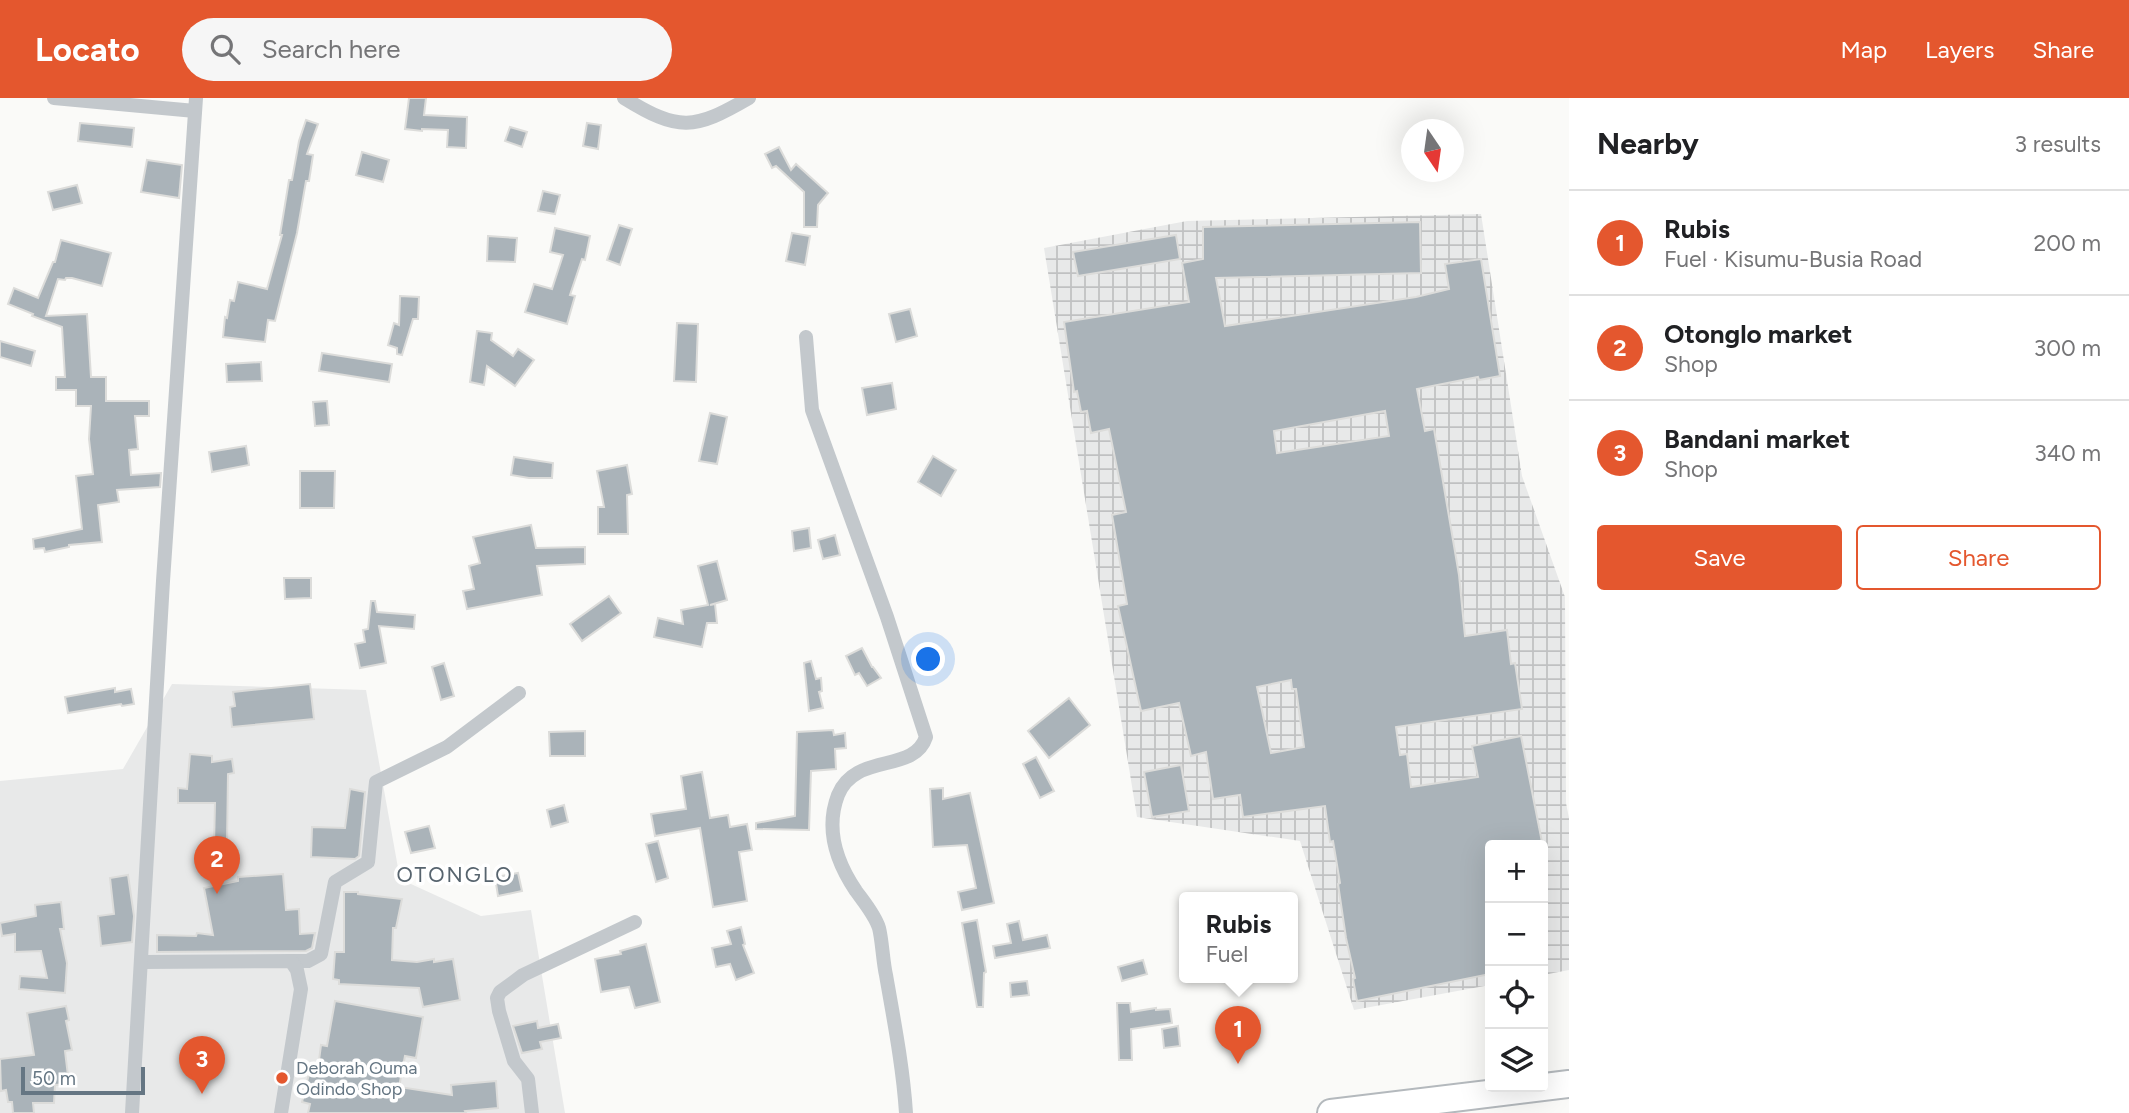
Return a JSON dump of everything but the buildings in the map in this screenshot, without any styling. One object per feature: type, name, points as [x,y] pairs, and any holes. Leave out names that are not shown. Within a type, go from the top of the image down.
[{"type":"highway","points":[[1331,1113],[1569,1084]]},
{"type":"street","points":[[54,98],[196,104],[163,581],[132,1113]]},
{"type":"street","points":[[624,98],[651,115],[674,122],[692,123],[712,118],[749,98]]},
{"type":"street","points":[[806,337],[812,410],[887,617],[926,737],[923,747],[915,754],[860,770],[849,777],[839,793],[833,811],[835,849],[847,877],[879,928],[904,1080],[906,1113]]},
{"type":"street","points":[[142,962],[307,961],[321,954],[335,882],[368,862],[376,782],[447,747],[519,693]]},
{"type":"street","points":[[532,1113],[528,1079],[514,1061],[499,1011],[497,998],[500,992],[523,975],[635,922]]},
{"type":"street","points":[[281,1113],[301,989],[298,970],[291,961]]},
{"type":"shaded area","points":[[1481,214],[1522,476],[1565,597],[1569,970],[1548,974],[1548,840],[1485,840],[1485,986],[1354,1010],[1300,841],[1137,817],[1044,248],[1187,221]]},
{"type":"shaded area","points":[[172,684],[366,690],[400,879],[481,916],[531,910],[565,1113],[0,1113],[0,781],[123,769]]},
{"type":"place","name":"Otonglo market","points":[[217,894]]},
{"type":"place","name":"Rubis","points":[[1238,1064]]},
{"type":"place","name":"Deborah Ouma Odindo Shop","points":[[282,1078]]},
{"type":"place","name":"Bandani market","points":[[202,1094]]},
{"type":"district","name":"OTONGLO","points":[[455,875]]}]
